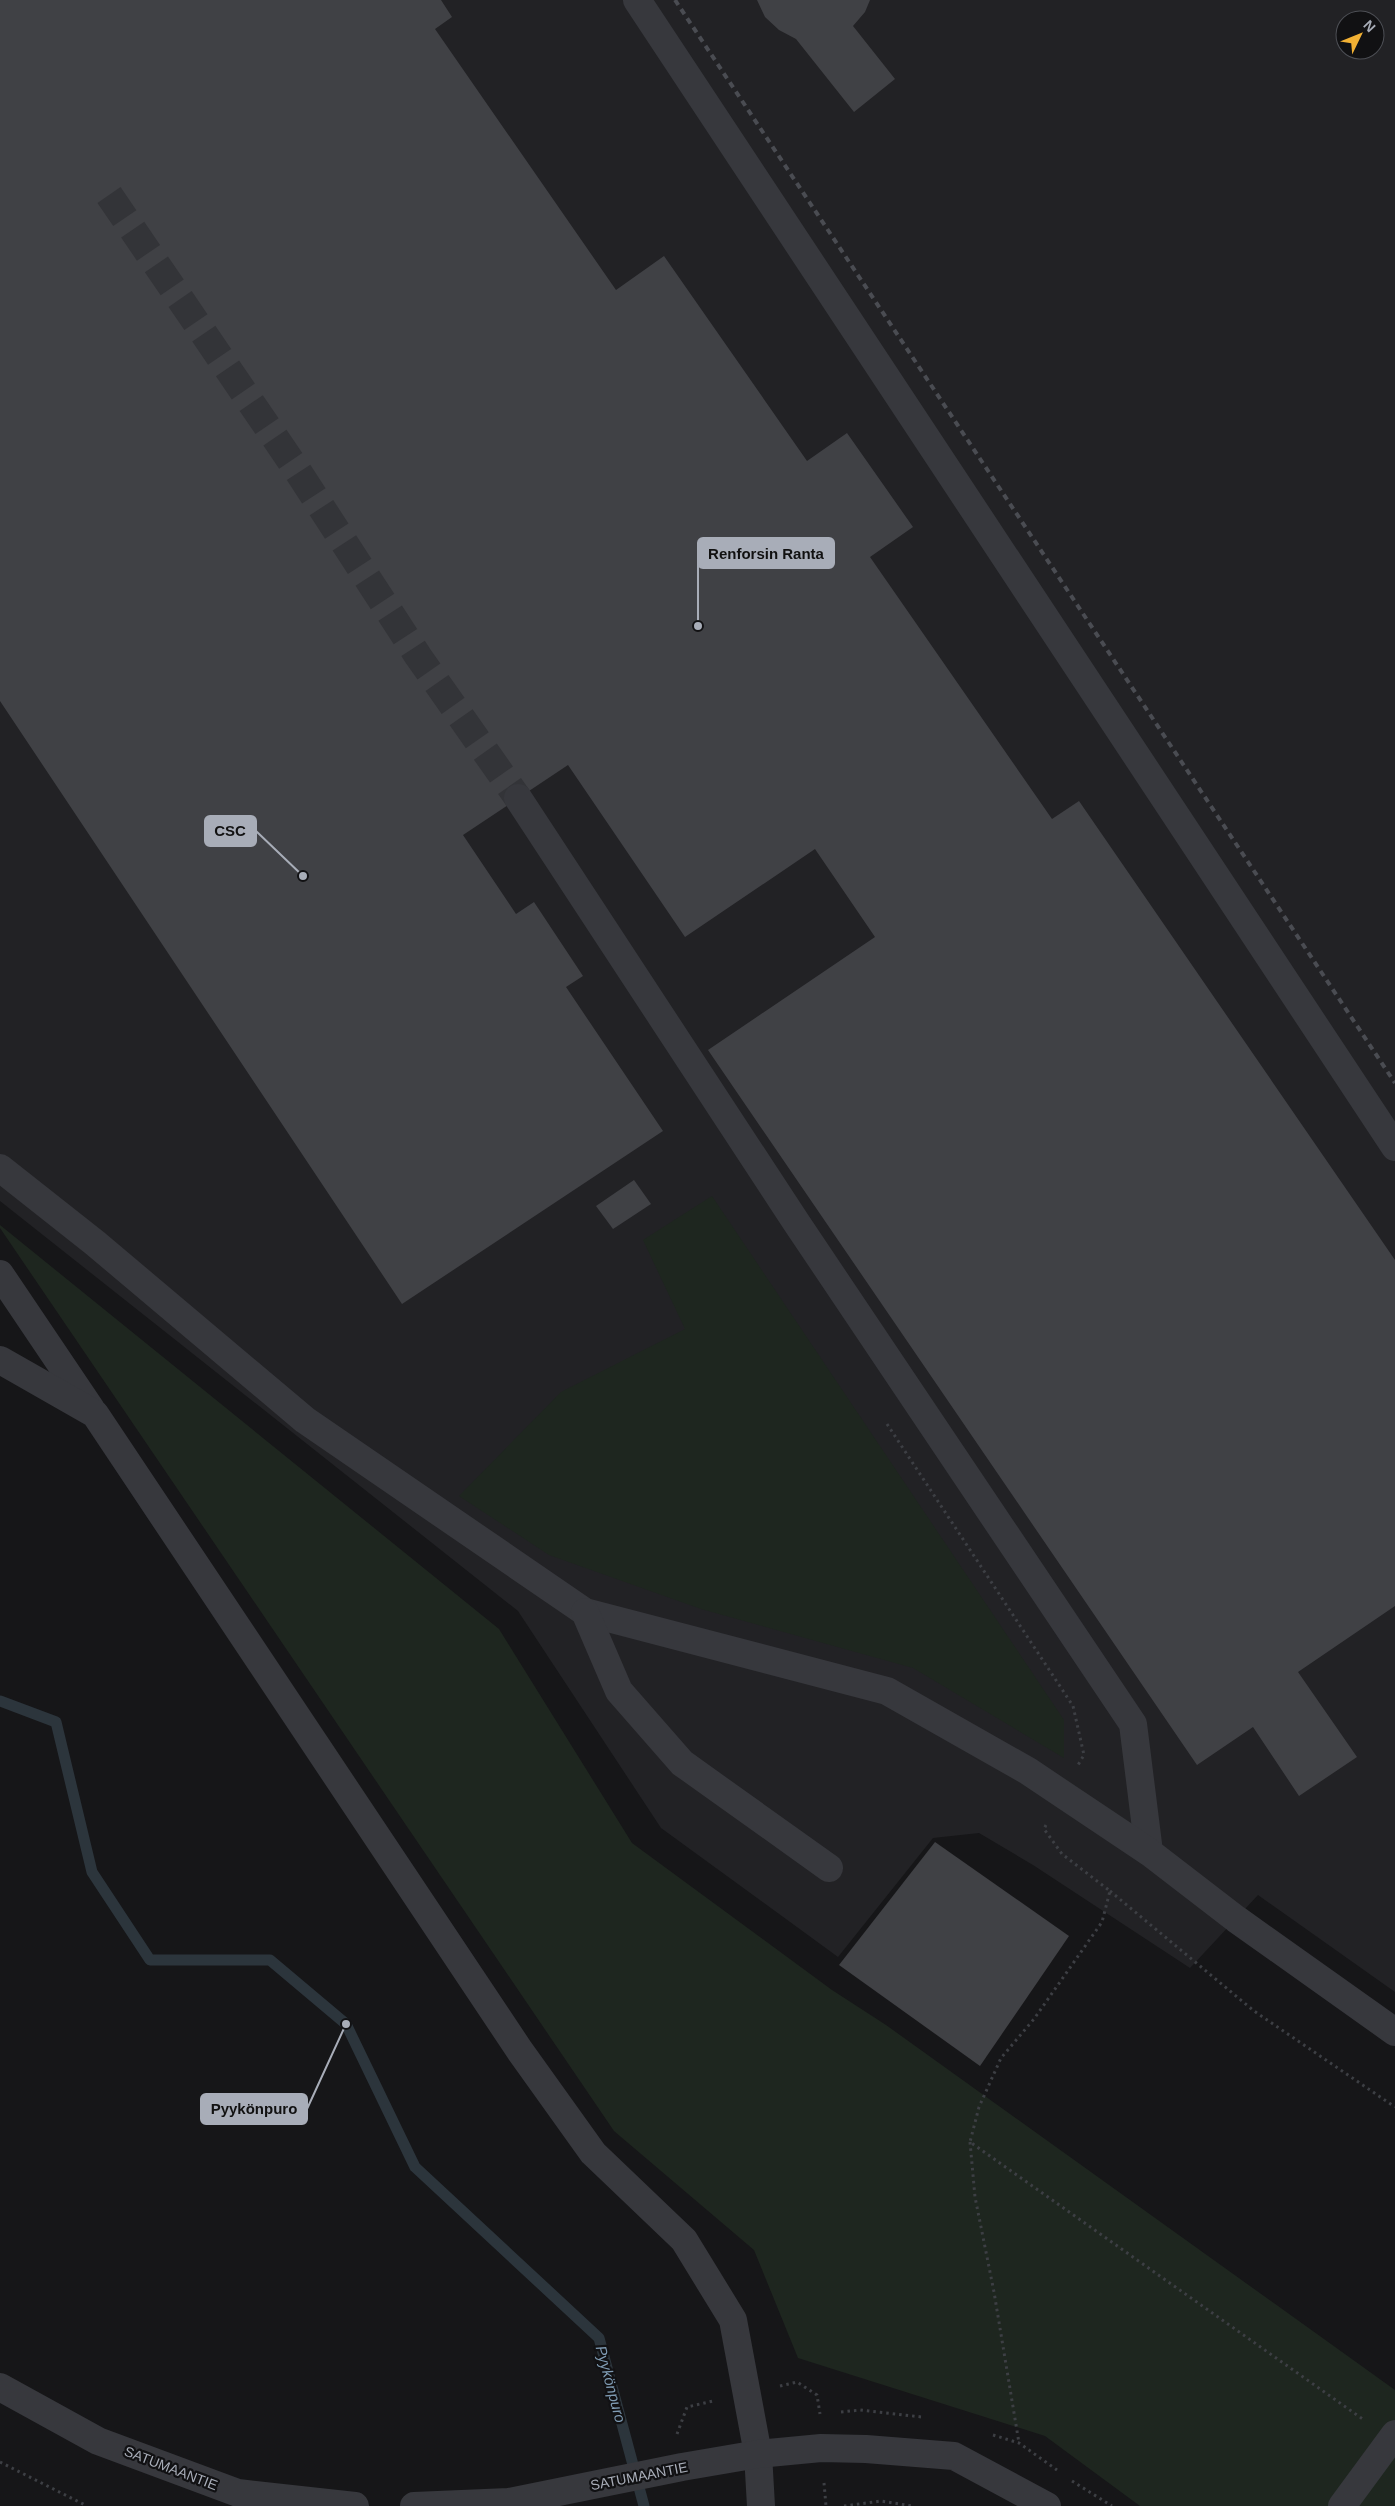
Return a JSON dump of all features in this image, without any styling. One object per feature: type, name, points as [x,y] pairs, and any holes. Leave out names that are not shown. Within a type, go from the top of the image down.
[{"type":"street","points":[[637,0],[1395,1147]]},
{"type":"street","points":[[518,798],[791,1214],[1133,1724],[1149,1852]]},
{"type":"street","points":[[0,1168],[95,1243],[305,1420],[585,1612],[886,1691],[1028,1771],[1149,1852],[1236,1919],[1395,2032]]},
{"type":"street","points":[[0,1274],[520,2051],[592,2152],[684,2240],[733,2320],[758,2454],[760,2506]]},
{"type":"street","points":[[0,1360],[95,1414]]},
{"type":"street","points":[[585,1612],[619,1691],[682,1763],[829,1868]]},
{"type":"street","name":"SATUMAANTIE","points":[[0,2387],[98,2441],[238,2493],[355,2506]]},
{"type":"street","points":[[1342,2506],[1395,2434]]},
{"type":"street","name":"SATUMAANTIE","points":[[414,2506],[509,2502],[682,2467],[758,2454],[821,2448],[866,2449],[954,2456],[1047,2506]]},
{"type":"path","points":[[1110,1891],[1254,2011],[1395,2107]]},
{"type":"path","points":[[970,2142],[975,2197],[994,2292],[1019,2443]]},
{"type":"path","points":[[0,2462],[87,2506]]},
{"type":"path","points":[[844,2506],[881,2501],[912,2506]]},
{"type":"shaded area","points":[[0,0],[1395,0],[1395,1992],[1258,1895],[1190,1968],[1033,1865],[979,1833],[933,1838],[838,1957],[661,1828],[518,1611],[0,1201]]},
{"type":"shaded area","points":[[712,1196],[1064,1720],[1064,1758],[913,1668],[701,1609],[549,1555],[459,1496],[561,1392],[685,1329],[643,1240]]},
{"type":"shaded area","points":[[0,1225],[499,1629],[632,1843],[832,1990],[886,2025],[1395,2390],[1395,2506],[1140,2506],[1045,2436],[798,2358],[754,2250],[614,2131],[0,1228]]},
{"type":"building","points":[[0,0],[441,0],[452,17],[435,29],[616,290],[664,256],[807,461],[847,433],[913,527],[870,557],[1052,819],[1079,801],[1395,1260],[1395,1606],[1298,1672],[1357,1757],[1299,1796],[1253,1727],[1197,1765],[708,1050],[875,937],[815,849],[685,937],[568,765],[463,835],[516,914],[534,902],[583,976],[566,987],[663,1131],[402,1304],[0,701]]},
{"type":"building","points":[[757,0],[870,0],[865,12],[853,26],[895,79],[854,112],[796,39],[779,30],[765,17]]},
{"type":"building","points":[[634,1180],[651,1204],[613,1229],[596,1206]]},
{"type":"building","points":[[935,1842],[1069,1936],[980,2066],[839,1965]]},
{"type":"waterway","name":"Pyykönpuro","points":[[0,1701],[56,1722],[92,1872],[150,1960],[270,1960],[346,2024],[415,2167],[599,2338],[644,2506]]},
{"type":"tunnel","points":[[109,195],[297,470],[418,656],[518,798]]},
{"type":"railway","points":[[675,0],[1395,1083]]},
{"type":"place","name":"Renforsin Ranta","points":[[698,626]]},
{"type":"place","name":"CSC","points":[[303,876]]},
{"type":"place","name":"Pyykönpuro","points":[[346,2024]]}]
